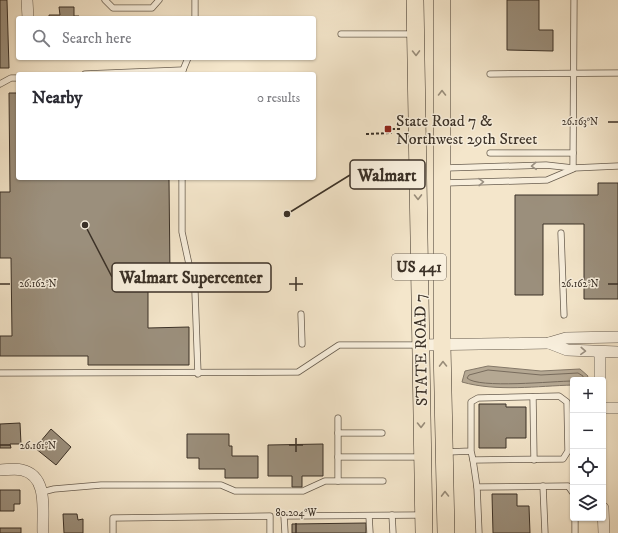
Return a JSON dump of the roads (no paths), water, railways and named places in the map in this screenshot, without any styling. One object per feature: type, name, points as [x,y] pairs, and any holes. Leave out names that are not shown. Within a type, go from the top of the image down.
[{"type":"main road","name":"STATE ROAD 7","points":[[415,0],[424,533]]},
{"type":"main road","name":"STATE ROAD 7","points":[[442,0],[442,345],[446,533]]},
{"type":"street","points":[[27,0],[28,16]]},
{"type":"street","points":[[420,345],[549,343],[566,338],[618,337]]},
{"type":"street","points":[[549,343],[567,350],[618,352]]},
{"type":"street","points":[[600,352],[600,377]]},
{"type":"street","points":[[606,408],[618,408]]},
{"type":"street","points":[[0,470],[21,470],[35,476],[40,483],[42,492],[43,533]]},
{"type":"street","points":[[604,521],[604,533]]},
{"type":"lane","points":[[105,0],[113,8],[152,8],[159,0]]},
{"type":"lane","points":[[195,0],[195,16]]},
{"type":"lane","points":[[573,168],[574,0]]},
{"type":"lane","points":[[341,34],[416,34]]},
{"type":"lane","points":[[183,72],[187,60]]},
{"type":"lane","points":[[490,74],[618,73]]},
{"type":"lane","points":[[0,84],[11,78],[16,78]]},
{"type":"lane","points":[[490,153],[573,153]]},
{"type":"lane","points":[[442,176],[546,165],[573,168],[618,166]]},
{"type":"lane","points":[[442,176],[546,180],[573,168]]},
{"type":"lane","points":[[182,180],[182,232],[195,292],[198,374]]},
{"type":"lane","points":[[561,233],[564,315]]},
{"type":"lane","points":[[301,314],[302,344]]},
{"type":"lane","points":[[0,373],[198,374],[298,372],[339,345],[420,345]]},
{"type":"lane","points":[[474,460],[563,459],[568,451],[567,402],[559,396],[478,398],[471,402],[471,451],[474,460],[477,487],[479,533]]},
{"type":"lane","points":[[533,397],[534,460]]},
{"type":"lane","points":[[338,418],[338,481]]},
{"type":"lane","points":[[338,433],[382,433]]},
{"type":"lane","points":[[444,452],[471,451]]},
{"type":"lane","points":[[338,457],[422,457]]},
{"type":"lane","points":[[42,492],[54,488],[101,485],[221,485],[235,491],[302,491],[325,481],[383,481]]},
{"type":"lane","points":[[543,486],[545,533]]},
{"type":"lane","points":[[477,487],[568,486],[570,489]]},
{"type":"lane","points":[[392,515],[393,533]]},
{"type":"lane","points":[[285,533],[284,516],[423,515]]},
{"type":"lane","points":[[113,533],[113,518],[270,516],[270,533]]},
{"type":"lane","points":[[369,516],[370,533]]},
{"type":"lane","points":[[574,521],[575,533]]},
{"type":"water","points":[[488,366],[541,371],[580,369],[588,376],[570,377],[570,385],[503,388],[462,382],[465,371]]},
{"type":"place","name":"State Road 7 & Northwest 29th Street","points":[[388,129]]},
{"type":"place","name":"Walmart","points":[[287,214]]},
{"type":"place","name":"Walmart Supercenter","points":[[85,225]]}]
